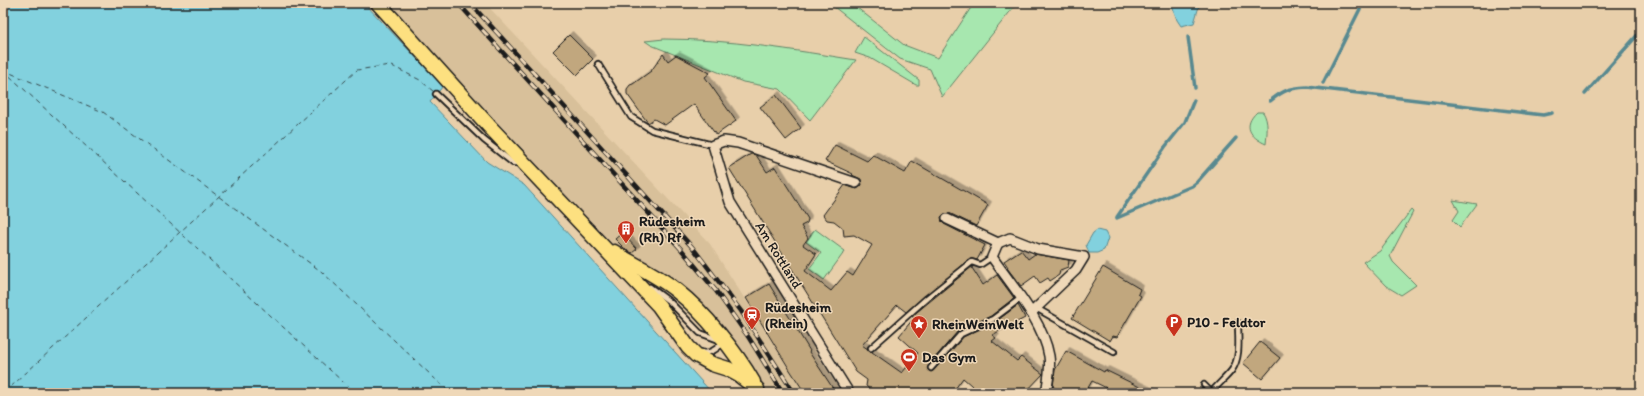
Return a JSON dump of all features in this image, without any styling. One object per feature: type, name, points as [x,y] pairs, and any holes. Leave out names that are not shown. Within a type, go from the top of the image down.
[{"type":"main road","points":[[378,3],[525,165],[659,306],[688,347],[696,355],[712,364],[728,369],[739,375],[759,391]]},
{"type":"main road","points":[[596,240],[677,290],[707,320],[746,369],[759,391]]},
{"type":"street","points":[[713,145],[724,142],[738,143],[856,183]]},
{"type":"street","name":"Am Rottland","points":[[713,145],[730,202],[849,393]]},
{"type":"street","points":[[947,219],[998,244]]},
{"type":"street","points":[[1033,310],[1076,270],[1084,257],[1038,249],[1010,238],[998,244],[992,257],[1020,298],[1033,310],[1049,357],[1050,369],[1046,393]]},
{"type":"lane","points":[[598,64],[631,117],[652,130],[713,145]]},
{"type":"lane","points":[[436,94],[484,140],[513,162],[525,165]]},
{"type":"lane","points":[[871,348],[927,298],[972,262],[980,265],[992,257]]},
{"type":"lane","points":[[931,368],[962,334],[993,319],[1020,298]]},
{"type":"lane","points":[[1033,310],[1114,352]]},
{"type":"lane","points":[[670,321],[698,350],[704,353],[711,352],[724,342]]},
{"type":"lane","points":[[1204,385],[1211,392],[1236,364],[1238,349],[1238,323]]},
{"type":"shaded area","points":[[386,3],[485,3],[710,244],[789,369],[811,354],[836,393],[767,393],[732,342],[623,254]]},
{"type":"green space","points":[[829,3],[851,3],[904,45],[938,58],[974,3],[1017,3],[942,97],[930,69],[900,59]]},
{"type":"green space","points":[[864,37],[919,80],[919,85],[916,85],[870,58],[855,53]]},
{"type":"green space","points":[[688,39],[736,43],[856,60],[810,120],[780,89],[743,82],[651,45],[645,41]]},
{"type":"green space","points":[[1257,112],[1263,112],[1265,116],[1267,128],[1266,144],[1256,138],[1250,131],[1250,122],[1252,117]]},
{"type":"green space","points":[[1453,200],[1477,204],[1460,227],[1453,220],[1459,211]]},
{"type":"green space","points":[[1411,210],[1413,212],[1390,256],[1393,262],[1416,285],[1401,295],[1386,286],[1363,262],[1380,251]]},
{"type":"green space","points":[[815,229],[845,251],[824,280],[809,269],[821,253],[806,242]]},
{"type":"water","points":[[3,3],[364,3],[443,86],[430,102],[487,162],[524,185],[712,393],[3,393]]},
{"type":"water","points":[[1171,3],[1200,3],[1194,23],[1181,26],[1177,20]]},
{"type":"water","points":[[1097,230],[1105,232],[1108,238],[1104,250],[1097,253],[1089,253],[1086,245],[1093,233]]},
{"type":"building","points":[[569,35],[593,59],[577,75],[553,51]]},
{"type":"building","points":[[663,54],[668,61],[676,55],[710,73],[705,77],[736,121],[716,135],[694,104],[665,125],[654,119],[648,123],[627,94],[627,89],[630,85],[651,71]]},
{"type":"building","points":[[776,95],[801,128],[786,140],[760,107]]},
{"type":"building","points":[[835,145],[867,161],[873,155],[905,173],[912,161],[988,205],[976,226],[949,213],[944,214],[941,217],[944,224],[985,245],[977,260],[970,259],[906,312],[897,305],[862,345],[902,373],[918,353],[899,336],[914,318],[912,316],[973,266],[972,268],[983,285],[997,275],[1014,298],[991,316],[958,331],[928,366],[928,370],[931,372],[934,370],[963,337],[995,322],[1018,305],[1025,318],[992,335],[996,338],[992,341],[1017,361],[1021,357],[1043,374],[1025,393],[980,393],[963,378],[952,393],[874,393],[866,386],[867,380],[856,372],[729,168],[751,154],[756,155],[767,172],[775,167],[808,219],[807,223],[801,226],[808,238],[803,245],[816,254],[805,271],[831,291],[847,272],[853,276],[872,245],[854,235],[844,236],[843,228],[834,221],[827,220],[823,215],[845,185],[857,189],[862,185],[861,179],[825,161]]},
{"type":"building","name":"Rüdesheim (Rh) Rf","points":[[622,233],[637,249],[632,253],[624,248],[615,239]]},
{"type":"building","points":[[1021,250],[1028,259],[1035,254],[1069,260],[1068,267],[1060,270],[1059,275],[1050,281],[1048,278],[1040,283],[1035,276],[1021,286],[1007,268],[1008,267],[1004,261]]},
{"type":"building","points":[[1103,267],[1140,289],[1138,294],[1141,296],[1117,337],[1113,336],[1110,341],[1072,318]]},
{"type":"building","points":[[769,284],[810,351],[809,352],[836,393],[805,393],[790,370],[746,298]]},
{"type":"building","points":[[1260,342],[1280,358],[1262,379],[1243,363]]},
{"type":"building","points":[[1066,351],[1104,372],[1105,370],[1152,393],[1117,393],[1092,381],[1085,393],[1064,393],[1053,387],[1055,370]]},
{"type":"waterway","points":[[1323,83],[1363,3]]},
{"type":"waterway","points":[[1585,94],[1641,31]]},
{"type":"waterway","points":[[1188,37],[1195,88]]},
{"type":"waterway","points":[[1270,101],[1287,90],[1307,87],[1543,115],[1552,113]]},
{"type":"waterway","points":[[1117,217],[1165,147],[1185,122],[1194,100]]},
{"type":"waterway","points":[[1117,218],[1192,186],[1236,138]]},
{"type":"ferry route","points":[[4,393],[357,70],[390,65],[420,80],[434,92]]},
{"type":"ferry route","points":[[3,70],[103,112],[322,272],[450,393]]},
{"type":"ferry route","points":[[3,70],[355,393]]},
{"type":"railway","points":[[458,3],[681,249],[716,291],[749,338],[783,393]]},
{"type":"railway","points":[[470,3],[693,248],[741,311],[794,393]]},
{"type":"place","name":"Rüdesheim (Rh) Rf","points":[[626,244]]},
{"type":"place","name":"Rüdesheim (Rhein)","points":[[752,330]]},
{"type":"place","name":"P10 - Feldtor","points":[[1174,337]]},
{"type":"place","name":"RheinWeinWelt","points":[[919,339]]},
{"type":"place","name":"Das Gym","points":[[909,372]]}]
